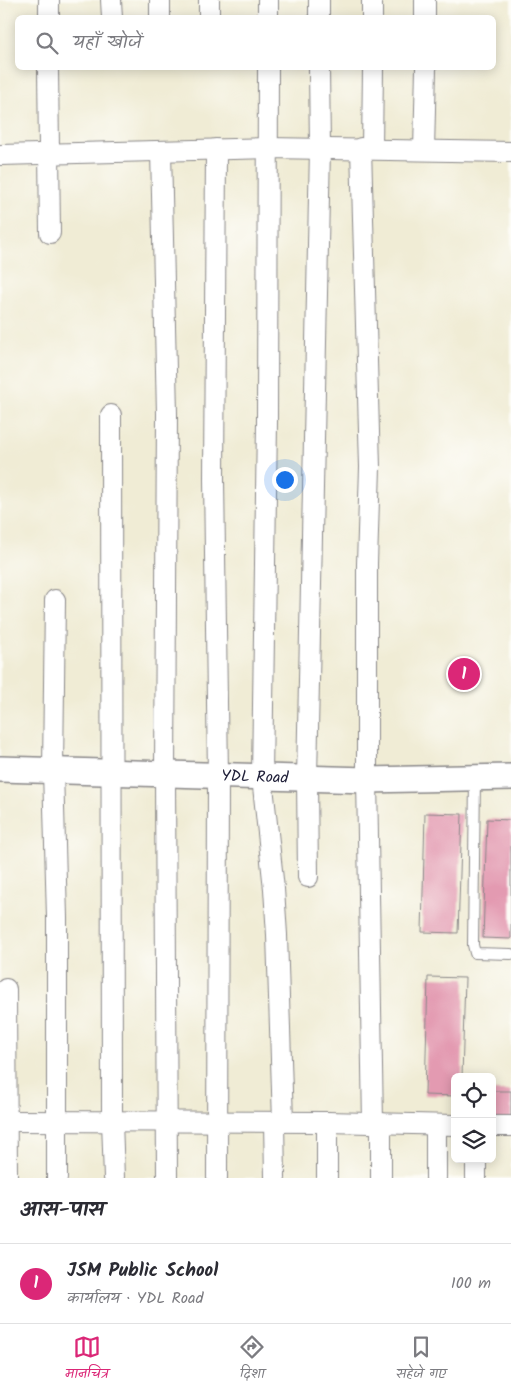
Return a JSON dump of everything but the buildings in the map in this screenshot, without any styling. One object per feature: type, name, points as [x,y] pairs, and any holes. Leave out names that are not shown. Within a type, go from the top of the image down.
[{"type":"street","points":[[49,0],[49,15]]},
{"type":"street","points":[[111,0],[112,15]]},
{"type":"street","points":[[160,0],[160,15]]},
{"type":"street","points":[[209,0],[209,15]]},
{"type":"street","points":[[268,0],[268,15]]},
{"type":"street","points":[[319,0],[319,15]]},
{"type":"street","points":[[372,0],[372,15]]},
{"type":"street","points":[[425,0],[426,15]]},
{"type":"street","points":[[48,70],[50,233]]},
{"type":"street","points":[[268,70],[262,777],[277,935],[278,1122],[275,1178]]},
{"type":"street","points":[[308,877],[307,778],[320,148],[319,70]]},
{"type":"street","points":[[373,70],[367,149],[370,467],[367,564],[367,780],[377,1123],[381,1178]]},
{"type":"street","points":[[424,150],[426,70]]},
{"type":"street","points":[[0,155],[268,148],[511,152]]},
{"type":"street","points":[[216,149],[214,479],[218,776],[217,1178]]},
{"type":"street","points":[[161,151],[167,414],[165,774],[167,1178]]},
{"type":"street","points":[[111,415],[110,772],[114,1178]]},
{"type":"street","points":[[55,600],[53,770],[58,918],[57,1178]]},
{"type":"street","name":"YDL Road","points":[[0,769],[367,780],[511,777]]},
{"type":"street","points":[[6,989],[4,1121],[7,1178]]},
{"type":"street","points":[[4,1121],[327,1122],[445,1125],[436,1178]]},
{"type":"street","points":[[327,1122],[327,1178]]},
{"type":"street","points":[[496,1126],[511,1126]]},
{"type":"street","points":[[476,1163],[476,1178]]},
{"type":"lane","points":[[475,778],[473,945],[475,954],[511,954]]},
{"type":"place","name":"JSM Public School","points":[[464,674]]}]
